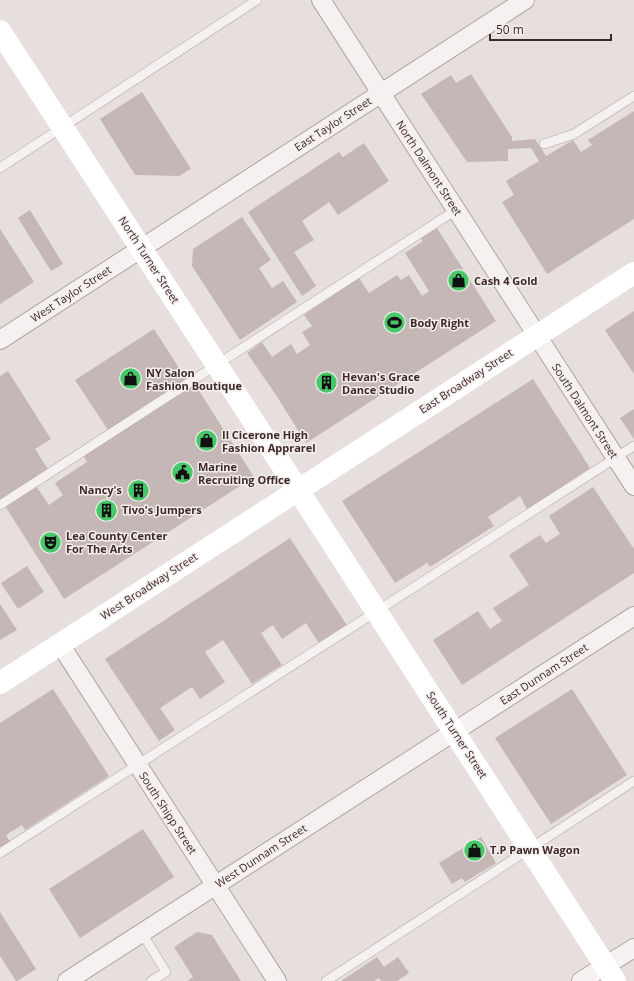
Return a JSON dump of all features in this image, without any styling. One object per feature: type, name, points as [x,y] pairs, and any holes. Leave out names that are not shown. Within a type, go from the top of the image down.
[{"type":"main road","name":"North Turner Street","points":[[0,31],[298,490]]},
{"type":"main road","name":"East Broadway Street","points":[[298,490],[634,273]]},
{"type":"main road","name":"South Turner Street","points":[[298,490],[610,974]]},
{"type":"main road","name":"West Broadway Street","points":[[0,683],[298,490]]},
{"type":"street","name":"North Dalmont Street","points":[[321,0],[537,336]]},
{"type":"street","name":"East Taylor Street","points":[[142,248],[525,0]]},
{"type":"street","name":"West Taylor Street","points":[[0,340],[142,248]]},
{"type":"street","name":"South Dalmont Street","points":[[537,336],[634,486]]},
{"type":"street","name":"East Dunnam Street","points":[[454,732],[634,616]]},
{"type":"street","name":"South Shipp Street","points":[[60,644],[277,981]]},
{"type":"street","name":"West Dunnam Street","points":[[67,981],[454,732]]},
{"type":"street","points":[[581,981],[610,974],[634,948]]},
{"type":"lane","points":[[0,168],[257,0]]},
{"type":"lane","points":[[544,144],[574,134],[634,96]]},
{"type":"lane","points":[[0,505],[456,210]]},
{"type":"lane","points":[[0,853],[634,446]]},
{"type":"lane","points":[[326,981],[634,781]]},
{"type":"lane","points":[[142,933],[166,972],[151,981]]},
{"type":"building","points":[[471,74],[512,137],[512,141],[535,139],[546,156],[573,140],[581,152],[592,145],[588,140],[634,111],[634,219],[547,274],[502,202],[514,195],[506,181],[539,161],[531,148],[508,149],[508,161],[467,162],[421,94],[451,75],[456,83]]},
{"type":"building","points":[[142,92],[191,169],[179,176],[135,175],[100,119]]},
{"type":"building","points":[[364,143],[389,181],[338,215],[329,202],[302,221],[314,240],[294,252],[316,286],[302,296],[248,212],[339,152],[343,157]]},
{"type":"building","points":[[30,210],[63,264],[51,271],[18,218]]},
{"type":"building","points":[[242,217],[271,260],[259,268],[272,288],[283,281],[297,302],[240,340],[192,266],[193,249]]},
{"type":"building","points":[[437,228],[496,321],[306,443],[276,395],[247,353],[262,342],[272,357],[291,344],[297,354],[310,345],[302,332],[312,326],[304,315],[359,278],[369,293],[397,275],[401,280],[409,275],[422,296],[429,291],[405,253],[423,241],[421,238]]},
{"type":"building","points":[[0,229],[34,282],[0,304]]},
{"type":"building","points":[[634,311],[634,374],[605,330]]},
{"type":"building","name":"NY Salon Fashion Boutique","points":[[154,329],[186,379],[108,430],[75,380]]},
{"type":"building","points":[[8,371],[51,439],[35,449],[48,469],[0,500],[0,376]]},
{"type":"building","points":[[533,379],[590,468],[527,509],[520,496],[488,517],[494,526],[430,567],[427,563],[395,583],[342,501]]},
{"type":"building","points":[[194,383],[254,477],[64,599],[5,506],[36,486],[49,505],[63,495],[55,483],[87,462],[83,455]]},
{"type":"building","points":[[634,409],[634,439],[620,418]]},
{"type":"building","points":[[593,487],[634,549],[634,573],[462,685],[433,640],[478,611],[490,629],[502,621],[493,608],[529,585],[509,555],[540,535],[546,543],[560,534],[549,516]]},
{"type":"building","points":[[290,538],[348,627],[320,645],[306,623],[282,639],[273,625],[261,633],[282,665],[252,684],[223,640],[205,652],[225,682],[200,699],[192,687],[160,708],[175,730],[159,741],[105,659]]},
{"type":"building","points":[[27,566],[44,592],[18,609],[1,583]]},
{"type":"building","points":[[0,604],[17,630],[0,640]]},
{"type":"building","points":[[53,689],[109,776],[25,830],[22,825],[6,835],[10,842],[0,848],[0,723]]},
{"type":"building","points":[[572,689],[627,775],[551,824],[495,738]]},
{"type":"building","points":[[143,829],[174,877],[80,938],[49,889]]},
{"type":"building","name":"T.P Pawn Wagon","points":[[481,837],[496,863],[465,882],[462,878],[452,884],[439,863]]},
{"type":"building","points":[[0,912],[36,969],[17,981],[0,956]]},
{"type":"building","points":[[197,932],[212,935],[241,981],[187,981],[193,977],[174,947]]},
{"type":"building","points":[[377,957],[384,967],[398,957],[409,973],[397,981],[381,981],[379,978],[374,981],[341,981]]},
{"type":"place","name":"Cash 4 Gold","points":[[459,281]]},
{"type":"place","name":"Body Right","points":[[394,323]]},
{"type":"place","name":"NY Salon Fashion Boutique","points":[[131,379]]},
{"type":"place","name":"Hevan's Grace Dance Studio","points":[[326,383]]},
{"type":"place","name":"Il Cicerone High Fashion Apprarel","points":[[207,441]]},
{"type":"place","name":"Marine Recruiting Office","points":[[182,473]]},
{"type":"place","name":"Nancy's","points":[[138,490]]},
{"type":"place","name":"Tivo's Jumpers","points":[[107,510]]},
{"type":"place","name":"Lea County Center For The Arts","points":[[51,542]]},
{"type":"place","name":"T.P Pawn Wagon","points":[[474,850]]}]
